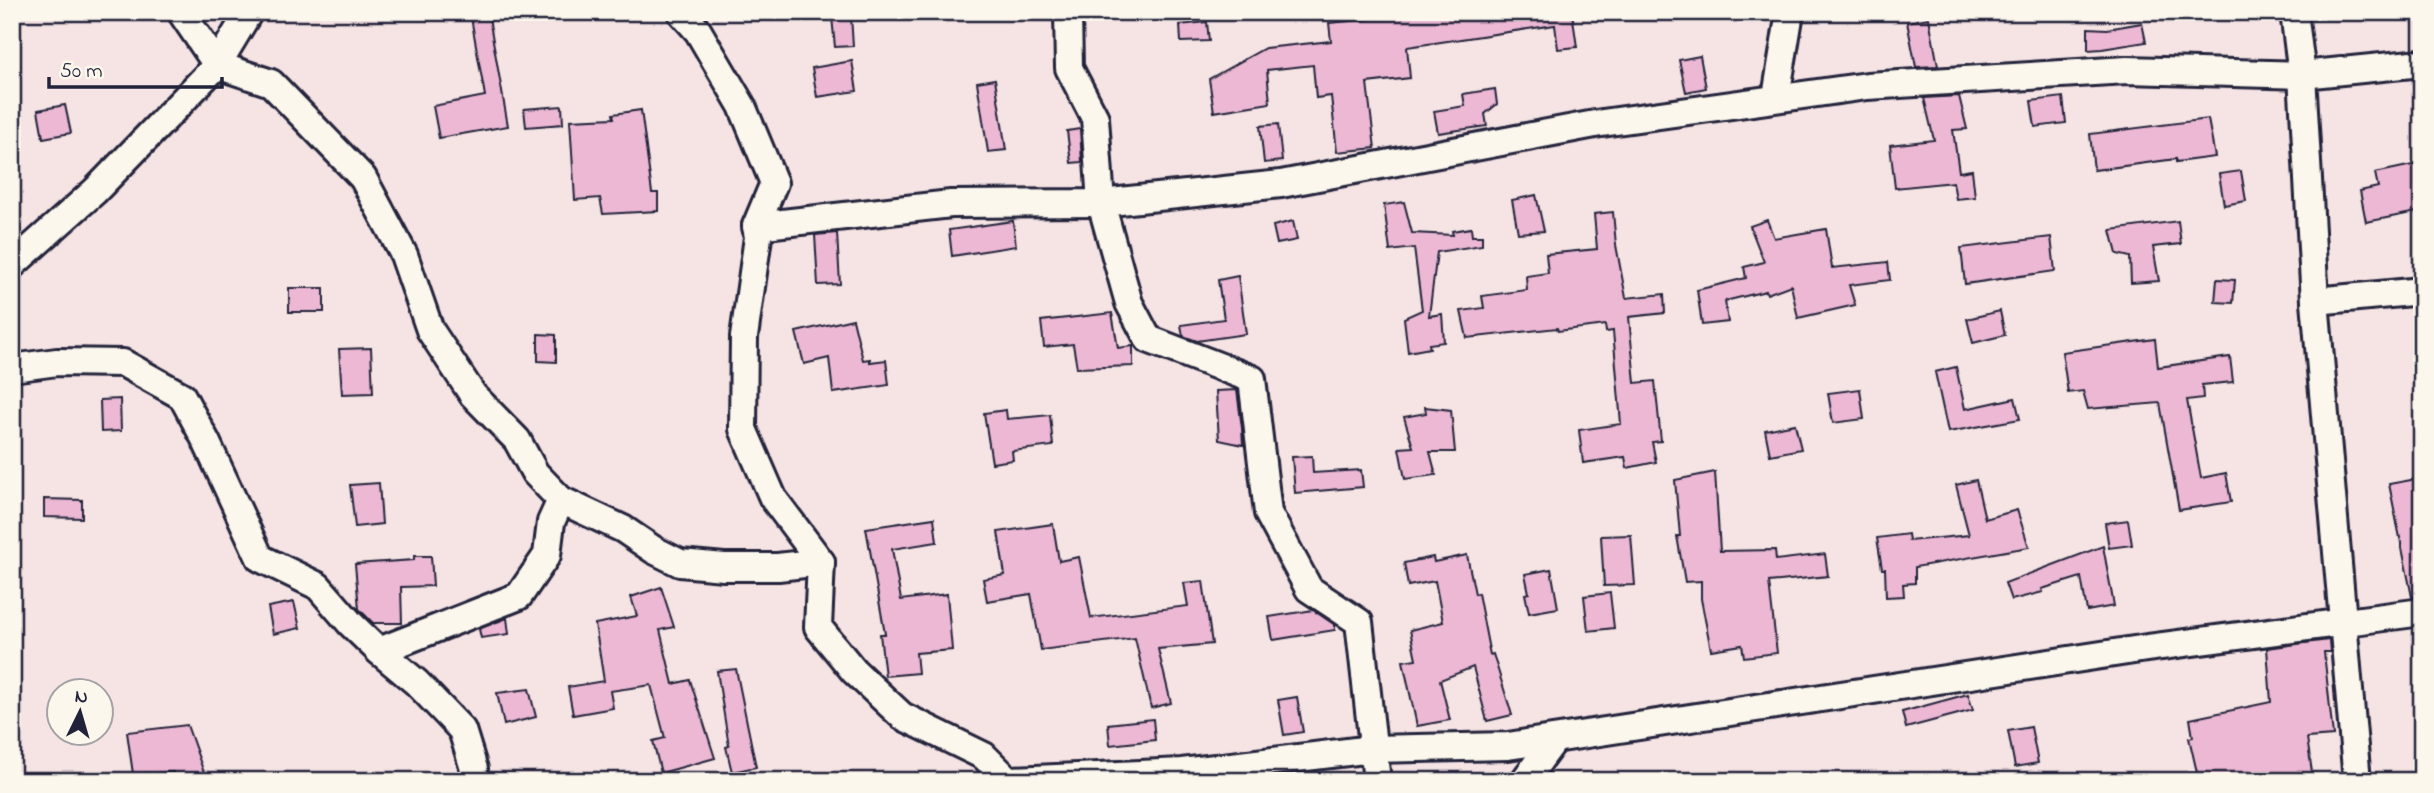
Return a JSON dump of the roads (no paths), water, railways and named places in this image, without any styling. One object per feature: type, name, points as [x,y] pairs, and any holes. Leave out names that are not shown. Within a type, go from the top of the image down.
[{"type":"street","points":[[181,12],[217,65],[271,83],[363,178],[404,255],[430,330],[473,395],[517,440],[535,473],[561,500],[623,528],[654,550],[680,563],[778,567],[821,562]]},
{"type":"street","points":[[12,265],[95,191],[217,65],[249,12]]},
{"type":"street","points":[[681,12],[698,31],[742,106],[774,183],[755,226],[758,237],[744,337],[743,429],[773,498],[821,562],[818,627],[854,671],[902,716],[984,755],[998,780],[1182,772],[1372,749],[1508,746],[2147,648],[2422,612]]},
{"type":"street","points":[[1068,12],[1069,68],[1095,118],[1101,203],[1129,303],[1148,339],[1252,379],[1268,513],[1309,589],[1359,622],[1377,781]]},
{"type":"street","points":[[1776,97],[1790,12]]},
{"type":"street","points":[[2294,12],[2302,75],[2315,301],[2357,781]]},
{"type":"street","points":[[755,226],[951,204],[1101,203],[1281,184],[1595,124],[1867,86],[2127,70],[2302,75],[2422,63]]},
{"type":"street","points":[[2315,301],[2422,291]]},
{"type":"street","points":[[12,368],[57,362],[123,363],[182,396],[206,441],[260,558],[318,586],[351,624],[417,683],[462,730],[475,777]]},
{"type":"street","points":[[379,651],[519,596],[547,555],[551,522],[561,500]]},
{"type":"street","points":[[1524,781],[1555,739]]}]
